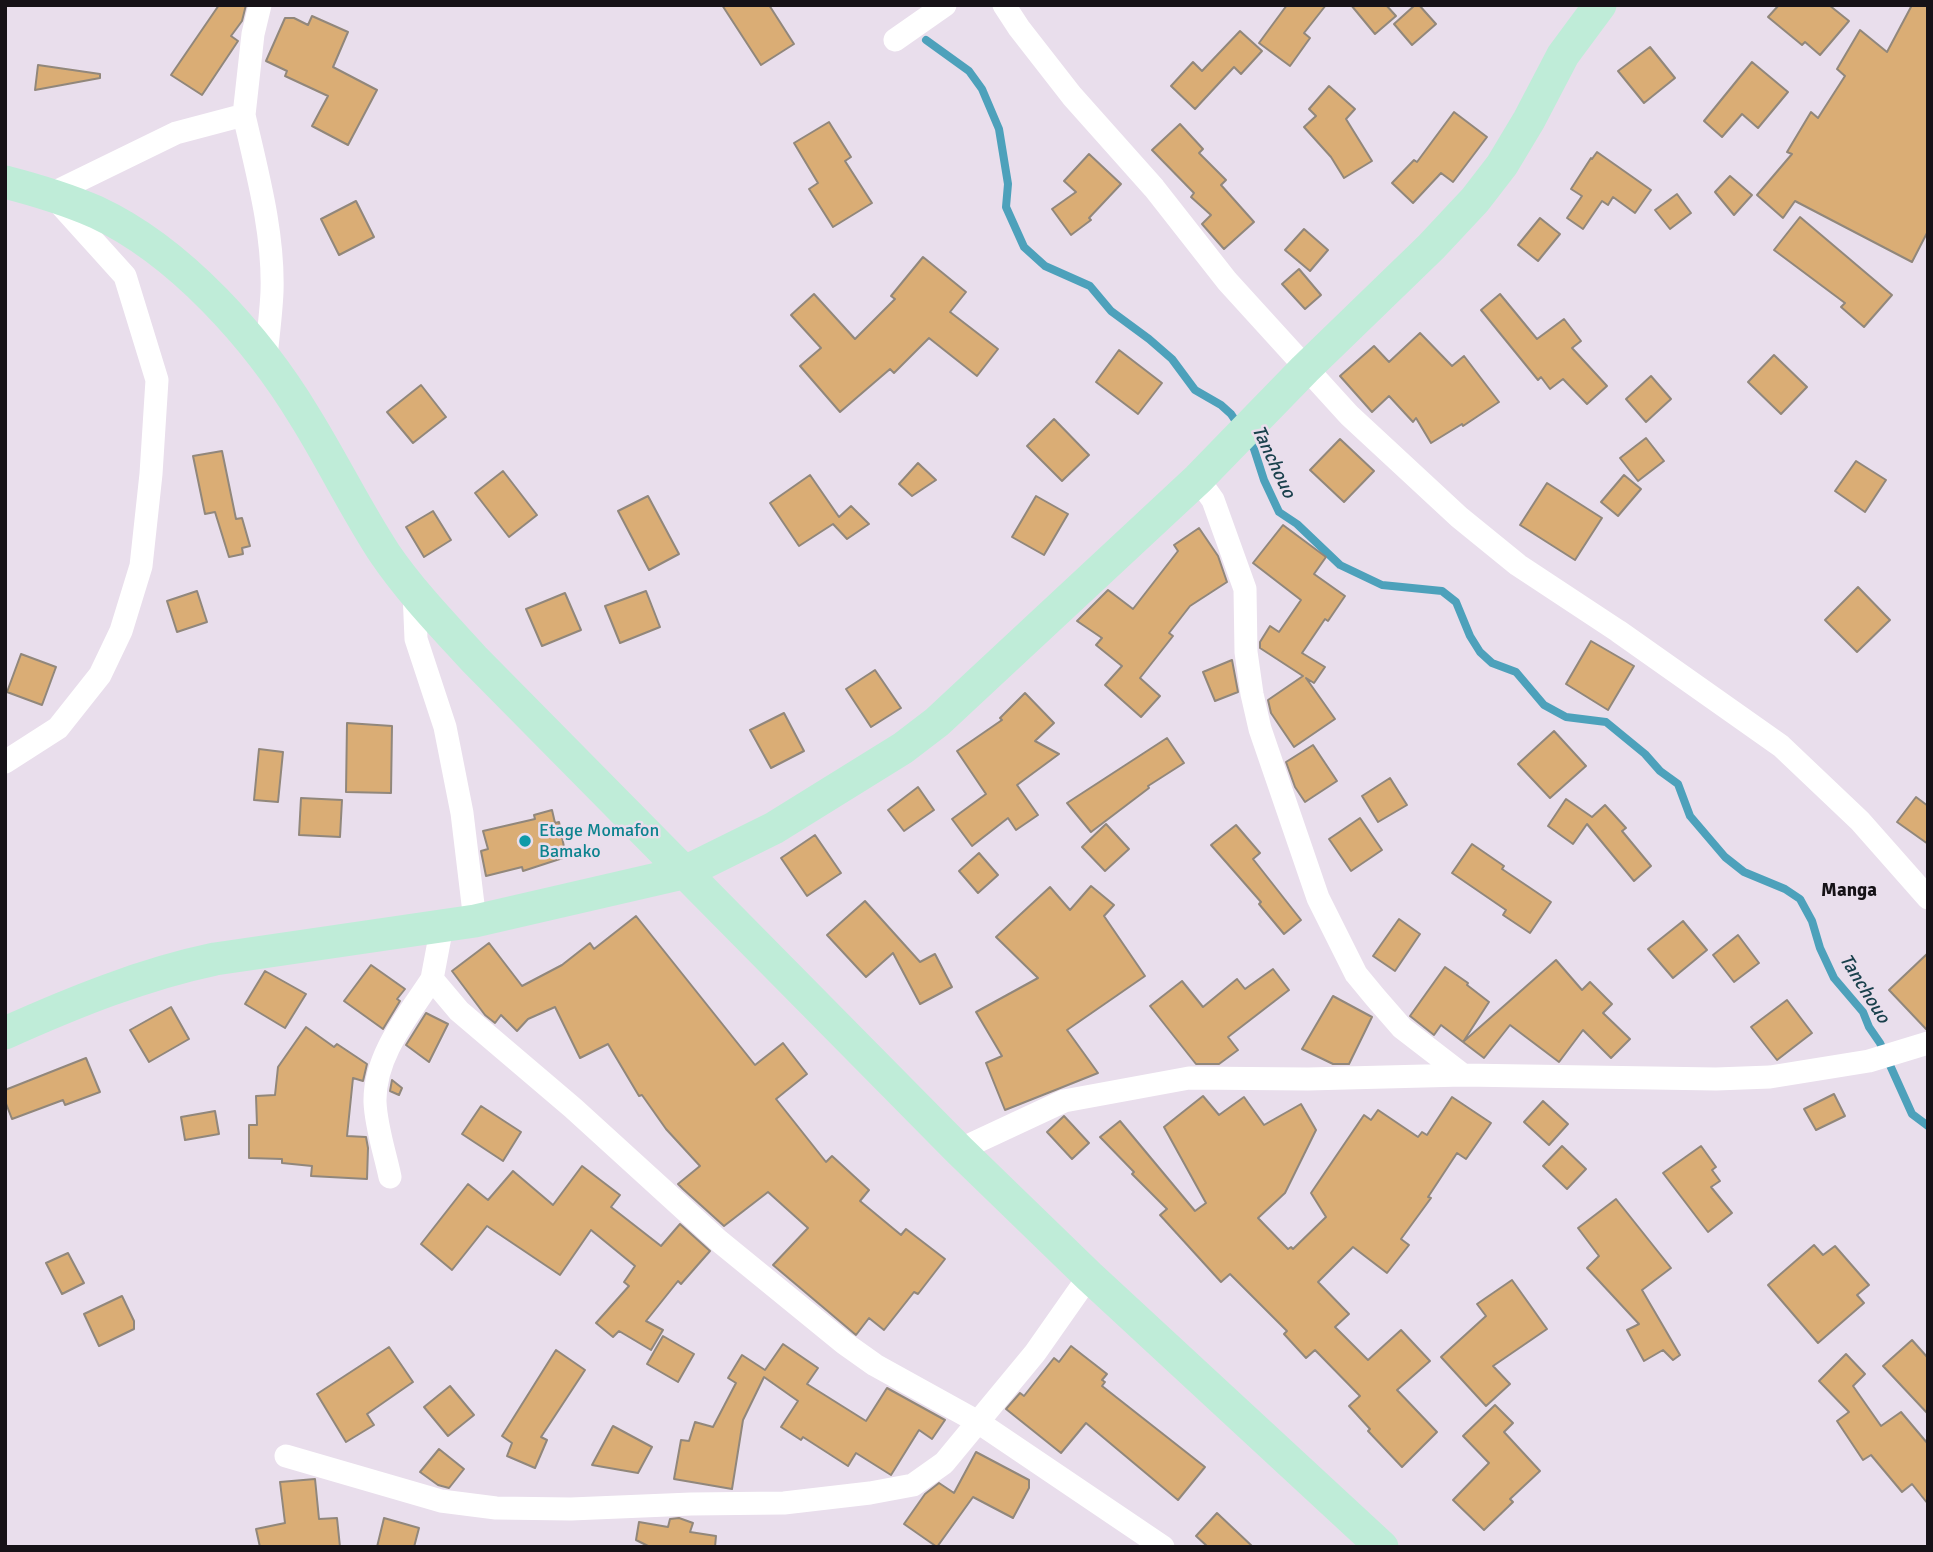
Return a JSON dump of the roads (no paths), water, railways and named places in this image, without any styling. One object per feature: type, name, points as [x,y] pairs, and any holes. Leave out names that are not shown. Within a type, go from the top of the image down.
[{"type":"street","points":[[260,5],[253,34],[244,115],[264,209],[270,257],[272,291],[266,357]]},
{"type":"street","points":[[895,40],[944,5]]},
{"type":"street","points":[[1004,5],[1018,28],[1072,96],[1154,188],[1227,281],[1305,369],[1402,466],[1518,565],[1618,631],[1781,746],[1860,821],[1928,898]]},
{"type":"street","points":[[5,1033],[177,966],[475,921],[683,873],[774,828],[919,737],[1198,480],[1305,369],[1432,247],[1475,200],[1516,143],[1563,55],[1600,5]]},
{"type":"street","points":[[51,194],[176,134],[244,115]]},
{"type":"street","points":[[5,182],[51,194],[96,212],[130,231],[178,267],[216,302],[266,357],[304,415],[385,554],[414,593],[474,659],[959,1150],[1088,1276],[1382,1547]]},
{"type":"street","points":[[5,762],[58,728],[100,675],[121,631],[141,566],[151,474],[157,380],[125,276],[51,194]]},
{"type":"street","points":[[1198,480],[1213,500],[1245,589],[1246,652],[1260,729],[1318,898],[1356,974],[1375,998],[1402,1028],[1463,1075]]},
{"type":"street","points":[[414,593],[416,639],[445,727],[462,813],[475,921]]},
{"type":"street","points":[[390,1177],[375,1099],[381,1063],[397,1032],[432,979],[442,926]]},
{"type":"street","points":[[432,979],[459,1011],[793,1303],[875,1365],[978,1422],[1163,1547]]},
{"type":"street","points":[[959,1150],[1065,1101],[1177,1080],[1463,1075],[1716,1079],[1770,1077],[1869,1060],[1928,1043]]},
{"type":"street","points":[[286,1456],[441,1501],[496,1508],[570,1509],[784,1503],[913,1485],[944,1463],[1035,1353],[1088,1276]]},
{"type":"waterway","name":"Tanchouo","points":[[926,40],[969,71],[982,89],[999,129],[1008,184],[1006,207],[1024,247],[1045,266],[1090,286],[1111,311],[1172,359],[1195,390],[1221,405],[1239,426]]},
{"type":"waterway","name":"Tanchouo","points":[[1248,439],[1279,512],[1297,524],[1340,565],[1382,585],[1442,591],[1456,602],[1470,636],[1480,652],[1492,663],[1516,672],[1544,705],[1566,717],[1606,722],[1678,784],[1690,816],[1725,857],[1744,872],[1785,889],[1800,899],[1812,921],[1820,948],[1834,978],[1863,1012],[1912,1114],[1928,1126]]},
{"type":"place","name":"Etage Momafon Bamako","points":[[525,841]]},
{"type":"district","name":"Manga","points":[[1849,891]]}]
